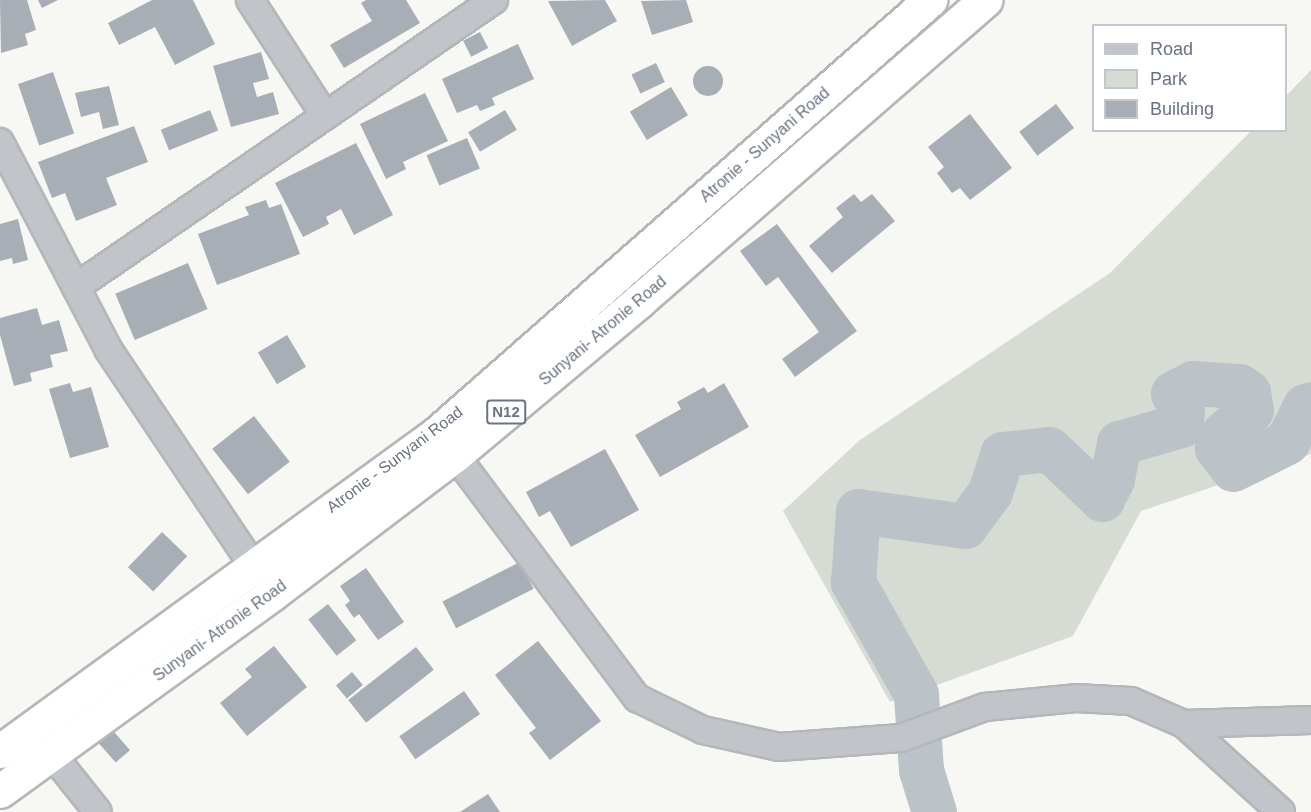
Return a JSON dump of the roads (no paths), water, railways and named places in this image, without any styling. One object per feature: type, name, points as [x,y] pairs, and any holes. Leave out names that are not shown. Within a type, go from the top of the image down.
[{"type":"highway","name":"Atronie - Sunyani Road","points":[[0,751],[252,564],[436,434],[930,0]]},
{"type":"highway","name":"Sunyani- Atronie Road","points":[[0,791],[272,594],[455,455],[639,302],[985,0]]},
{"type":"street","points":[[250,0],[325,116]]},
{"type":"street","points":[[76,287],[494,0]]},
{"type":"street","points":[[0,142],[108,349],[252,564]]},
{"type":"street","points":[[455,455],[637,698],[703,730],[779,747],[901,738],[984,707],[1076,698],[1131,701],[1184,724],[1281,812]]},
{"type":"street","points":[[1184,724],[1311,720]]},
{"type":"street","points":[[51,753],[98,812]]},
{"type":"waterway","points":[[934,812],[921,770],[916,694],[853,582],[858,511],[965,526],[990,492],[1002,454],[1049,449],[1102,499],[1112,479],[1119,443],[1181,425],[1182,410],[1173,393],[1193,383],[1239,386],[1248,392],[1251,410],[1224,433],[1217,448],[1233,469],[1287,442],[1305,406],[1311,404]]}]
